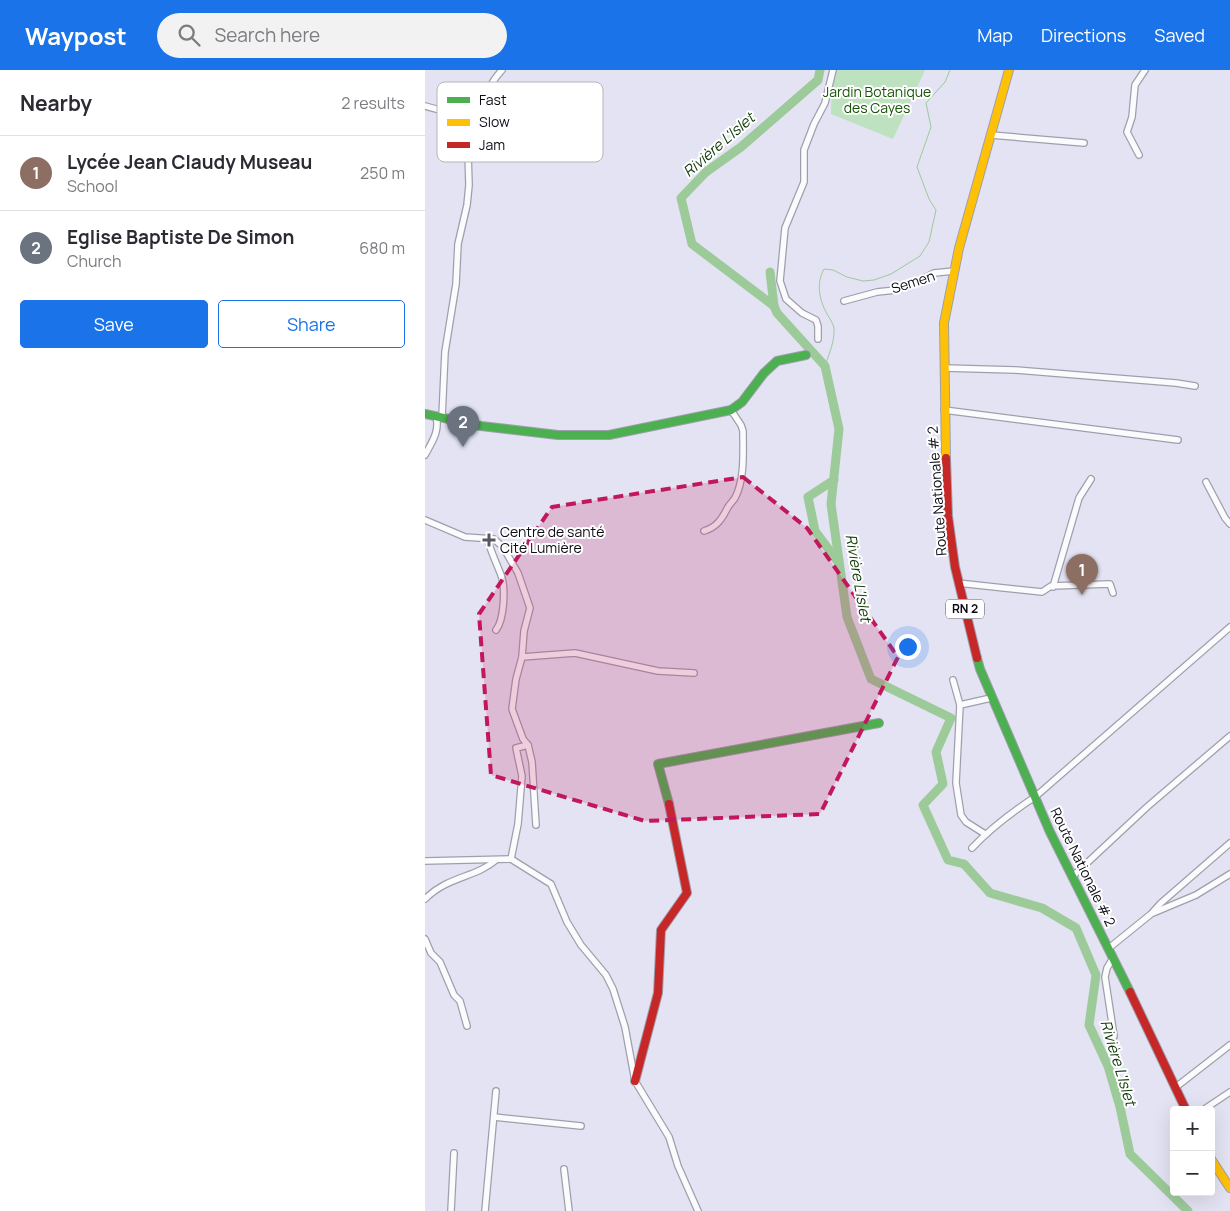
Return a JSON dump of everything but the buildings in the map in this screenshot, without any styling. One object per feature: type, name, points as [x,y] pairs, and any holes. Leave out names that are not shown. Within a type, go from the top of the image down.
[{"type":"main road","name":"Route Nationale # 2","points":[[1009,70],[954,271],[945,323],[944,410],[948,516],[955,567],[980,670],[991,698],[1050,832],[1109,948],[1185,1106]]},
{"type":"main road","points":[[425,414],[481,426],[558,435],[609,435],[731,410],[742,402],[764,373],[777,361],[807,355]]},
{"type":"main road","points":[[635,1080],[658,993],[661,930],[687,894],[673,819],[658,764],[879,723]]},
{"type":"main road","points":[[1215,1165],[1230,1188]]},
{"type":"street","points":[[492,82],[502,70]]},
{"type":"street","points":[[818,339],[816,320],[802,313],[786,299],[780,281],[785,228],[803,182],[804,150],[825,103],[833,70]]},
{"type":"street","points":[[1139,155],[1127,132],[1132,117],[1135,85],[1145,70]]},
{"type":"street","points":[[991,135],[1083,143]]},
{"type":"street","points":[[425,455],[437,433],[445,352],[456,284],[458,244],[467,205],[468,162]]},
{"type":"street","name":"Semen","points":[[844,300],[877,292],[896,290],[909,286],[934,273],[954,271]]},
{"type":"street","points":[[944,368],[1015,370],[1195,386]]},
{"type":"street","points":[[704,531],[713,528],[724,516],[735,497],[740,481],[743,431],[731,410]]},
{"type":"street","points":[[944,410],[1178,440]]},
{"type":"street","points":[[1053,587],[1079,498],[1091,479]]},
{"type":"street","points":[[1205,482],[1230,524]]},
{"type":"street","points":[[425,520],[465,537],[494,539],[503,547],[519,573],[530,608],[524,630],[522,657],[516,679],[512,709],[523,739],[528,745],[533,772],[536,825]]},
{"type":"street","points":[[487,538],[491,554],[501,575],[503,588],[501,621],[496,630]]},
{"type":"street","points":[[959,583],[1042,592],[1051,586],[1110,584],[1113,593]]},
{"type":"street","points":[[972,848],[985,834],[1010,813],[1035,797],[1230,628]]},
{"type":"street","points":[[522,657],[575,652],[658,671],[694,673]]},
{"type":"street","points":[[953,680],[960,705],[956,783],[961,814],[966,822],[985,834]]},
{"type":"street","points":[[960,705],[991,698]]},
{"type":"street","points":[[1073,876],[1147,806],[1230,736]]},
{"type":"street","points":[[511,859],[518,824],[522,776],[516,748],[528,745]]},
{"type":"street","points":[[1109,948],[1151,914],[1230,843]]},
{"type":"street","points":[[425,861],[511,859],[551,884],[567,922],[581,945],[606,975],[625,1027],[635,1080],[669,1137],[678,1166],[698,1211]]},
{"type":"street","points":[[425,898],[435,889],[462,876],[486,868],[496,860]]},
{"type":"street","points":[[1151,914],[1196,895],[1230,874]]},
{"type":"street","points":[[425,939],[431,953],[440,962],[454,995],[460,1001],[467,1026]]},
{"type":"street","points":[[425,958],[431,953]]},
{"type":"street","points":[[1113,958],[1105,976],[1114,1036]]},
{"type":"street","points":[[1176,1086],[1230,1045]]},
{"type":"street","points":[[485,1211],[496,1090]]},
{"type":"street","points":[[1209,1106],[1230,1092]]},
{"type":"street","points":[[494,1117],[581,1126]]},
{"type":"street","points":[[451,1211],[454,1153]]},
{"type":"street","points":[[564,1169],[569,1211]]},
{"type":"highlighted area","points":[[743,477],[807,528],[898,657],[820,814],[645,821],[491,775],[479,614],[552,507]]},
{"type":"green space","name":"Jardin Botanique des Cayes","points":[[832,70],[925,70],[893,139],[831,114]]},
{"type":"waterway","name":"Rivière L'Islet","points":[[820,70],[818,80],[741,147],[706,172],[681,198],[692,244],[774,306],[777,313],[825,366],[839,429],[831,504],[847,617],[871,679],[951,718],[936,752],[943,784],[923,805],[948,860],[964,864],[990,893],[1042,908],[1076,928],[1096,975],[1089,1025],[1108,1066],[1120,1107],[1130,1154],[1188,1211]]},
{"type":"waterway","points":[[825,366],[834,338],[834,326],[824,308],[819,292],[820,280],[824,269],[833,270],[847,277],[863,281],[874,280],[891,274],[920,256],[929,242],[936,210],[929,199],[917,167],[931,127],[926,103],[945,82],[950,70]]},
{"type":"waterway","points":[[770,272],[774,306]]},
{"type":"waterway","points":[[834,480],[808,497],[815,531],[838,562]]},
{"type":"traffic: fast","points":[[425,414],[481,426],[558,435],[609,435],[731,410],[742,402],[764,373],[777,361],[806,355]]},
{"type":"traffic: fast","points":[[977,658],[1050,832],[1130,992]]},
{"type":"traffic: fast","points":[[669,804],[658,764],[879,723]]},
{"type":"traffic: slow","points":[[946,458],[944,323],[959,248],[1009,70]]},
{"type":"traffic: slow","points":[[1215,1165],[1230,1188]]},
{"type":"traffic: jam","points":[[946,458],[948,516],[955,567],[977,658]]},
{"type":"traffic: jam","points":[[635,1081],[658,993],[661,930],[687,893],[669,804]]},
{"type":"traffic: jam","points":[[1130,992],[1184,1106]]},
{"type":"place","name":"Eglise Baptiste De Simon","points":[[463,447]]},
{"type":"place","name":"Centre de santé Cité Lumière","points":[[489,540]]},
{"type":"place","name":"Lycée Jean Claudy Museau","points":[[1082,595]]}]
